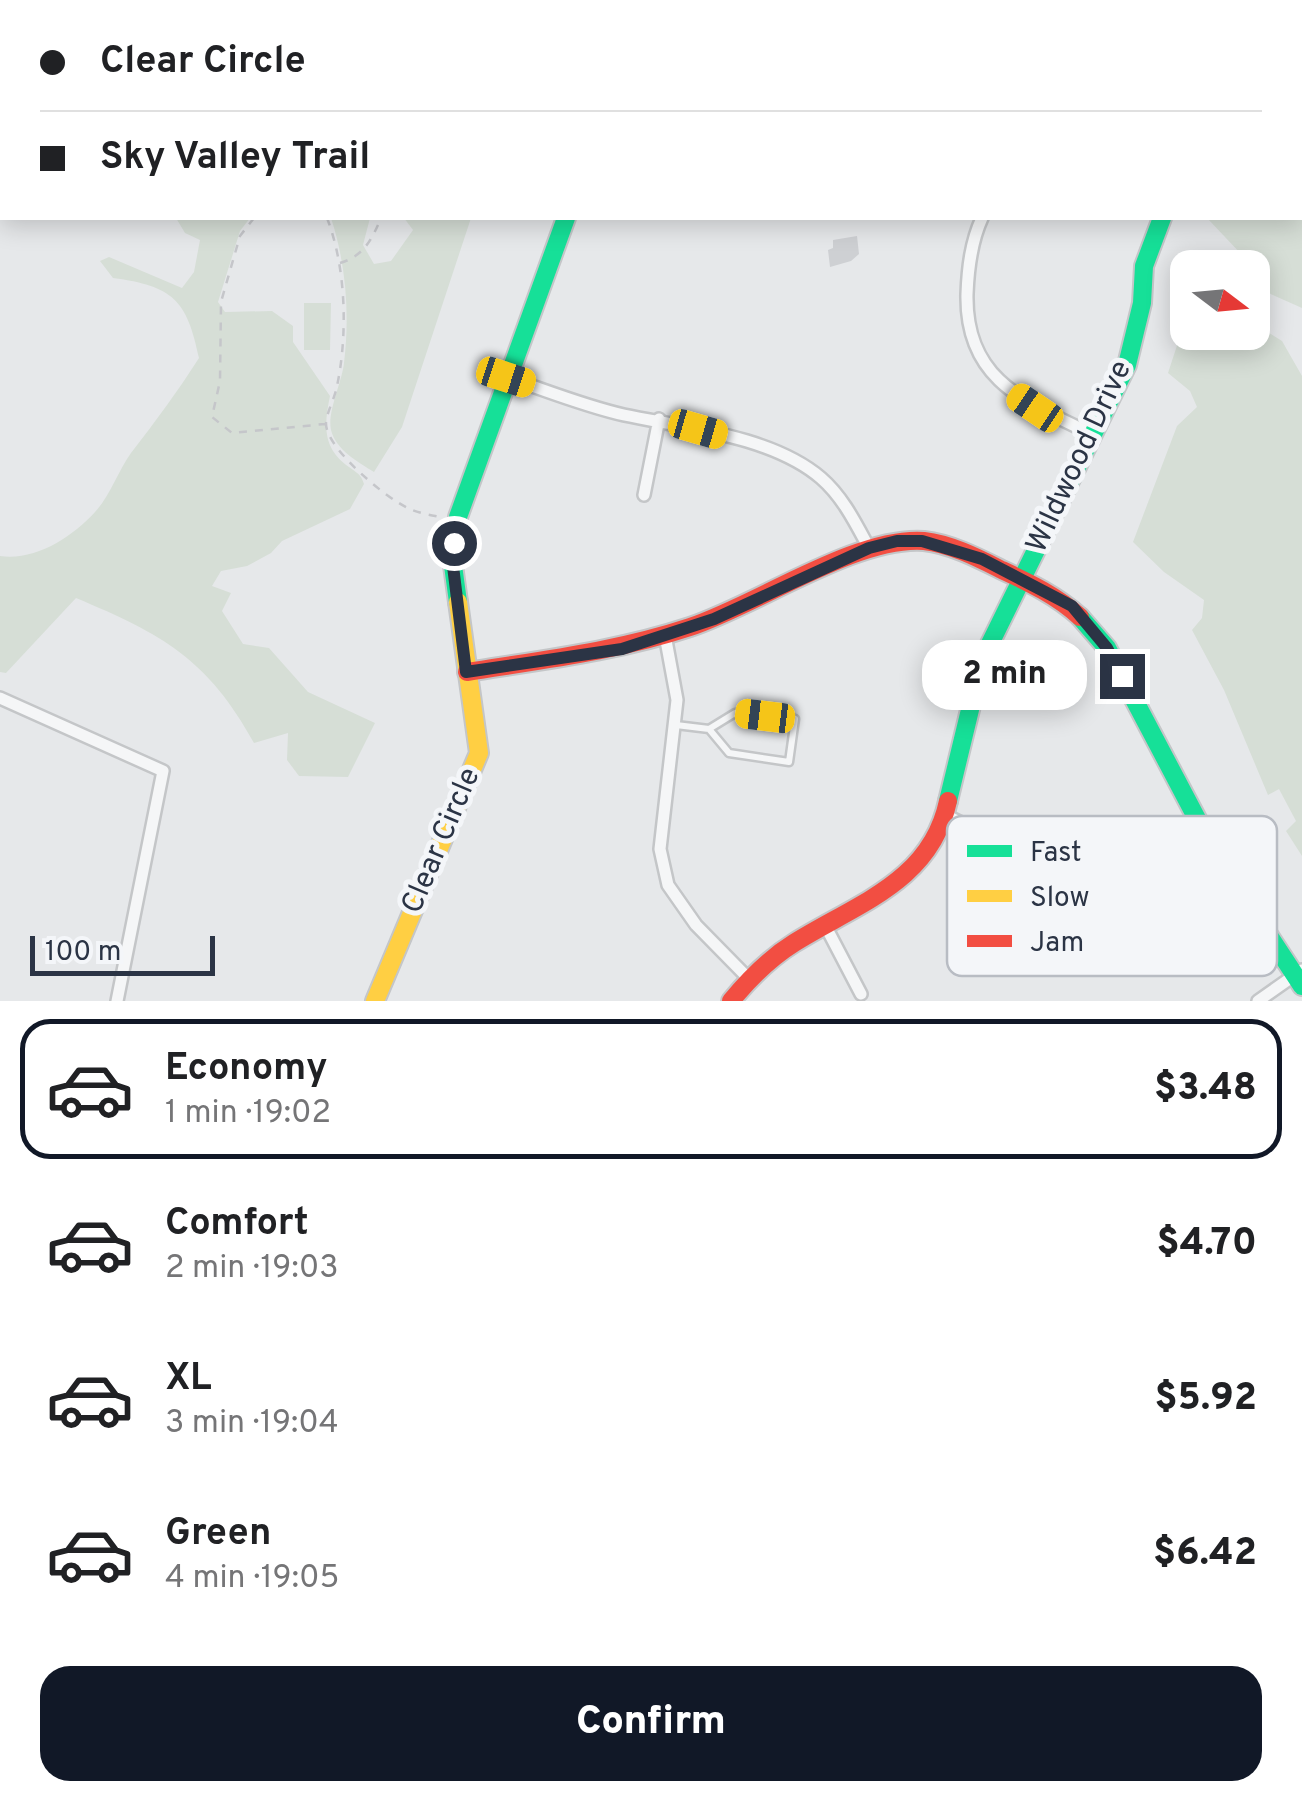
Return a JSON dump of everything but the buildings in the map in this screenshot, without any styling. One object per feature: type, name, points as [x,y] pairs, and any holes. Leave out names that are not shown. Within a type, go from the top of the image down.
[{"type":"street","name":"Clear Circle","points":[[376,1001],[478,753],[479,736],[466,672],[452,558],[454,543],[467,485],[565,220]]},
{"type":"street","points":[[981,220],[968,262],[967,308],[972,345],[991,374],[1010,391],[1035,408],[1092,434]]},
{"type":"street","name":"Wildwood Drive","points":[[731,1001],[791,944],[877,898],[912,870],[935,841],[945,816],[960,736],[982,660],[1127,366],[1142,304],[1144,266],[1161,220]]},
{"type":"street","points":[[506,377],[626,416],[659,419],[783,454],[825,481],[847,509],[869,548]]},
{"type":"street","points":[[644,496],[659,419]]},
{"type":"street","points":[[466,672],[622,649],[714,619],[869,548],[897,541],[922,541],[982,559],[1072,606],[1107,648],[1195,816]]},
{"type":"street","points":[[665,635],[677,700],[660,849],[668,885],[696,925],[749,980]]},
{"type":"street","points":[[0,698],[163,770],[117,1001]]},
{"type":"street","points":[[826,927],[862,994]]},
{"type":"street","points":[[1258,1001],[1299,977],[1277,945]]},
{"type":"lane","points":[[675,724],[709,729],[735,712],[795,719],[790,762],[729,753],[709,729]]},
{"type":"path","points":[[252,220],[240,236],[221,302],[220,382],[212,418],[232,432],[326,424]]},
{"type":"path","points":[[328,220],[339,264],[342,340],[338,385],[326,424],[333,445],[394,500],[412,510],[447,518]]},
{"type":"path","points":[[339,264],[359,255],[381,220]]},
{"type":"shaded area","points":[[177,220],[248,220],[240,231],[218,302],[225,312],[272,311],[293,326],[293,342],[330,396],[326,426],[330,444],[364,484],[350,509],[282,541],[271,553],[247,566],[221,571],[212,586],[231,593],[222,611],[243,644],[269,648],[308,692],[375,723],[348,777],[299,776],[287,760],[288,733],[254,743],[219,690],[180,652],[134,624],[76,598],[6,673],[0,672],[0,556],[26,555],[52,546],[85,522],[100,506],[131,453],[199,358],[189,322],[174,299],[150,286],[113,278],[100,261],[109,257],[182,288],[194,272],[200,240],[185,233]]},
{"type":"shaded area","points":[[332,220],[369,220],[363,245],[374,264],[391,261],[413,230],[406,220],[470,220],[402,427],[374,472],[343,449],[331,430],[347,326]]},
{"type":"shaded area","points":[[1209,220],[1302,220],[1302,308],[1270,294],[1270,250],[1237,250]]},
{"type":"shaded area","points":[[304,303],[331,303],[330,350],[304,350]]},
{"type":"shaded area","points":[[1270,334],[1282,341],[1302,376],[1302,856],[1286,831],[1296,821],[1279,789],[1268,795],[1224,690],[1192,630],[1202,618],[1204,600],[1164,572],[1133,542],[1177,426],[1197,407],[1190,391],[1168,373],[1176,350],[1270,350]]},
{"type":"traffic: fast","points":[[458,602],[452,558],[458,517],[565,220]]},
{"type":"traffic: fast","points":[[948,801],[982,660],[1127,365],[1142,303],[1144,266],[1161,220]]},
{"type":"traffic: fast","points":[[1080,617],[1107,648],[1195,816]]},
{"type":"traffic: fast","points":[[1277,948],[1302,986]]},
{"type":"traffic: slow","points":[[375,1001],[479,753],[458,602]]},
{"type":"traffic: jam","points":[[467,672],[580,654],[690,627],[838,560],[897,542],[924,541],[964,552],[1043,590],[1080,617]]},
{"type":"traffic: jam","points":[[731,1001],[785,949],[888,888],[908,871],[939,829],[948,801]]},
{"type":"route","points":[[454,543],[452,558],[466,672],[622,649],[714,619],[869,548],[897,541],[922,541],[982,559],[1072,606],[1090,624],[1122,676]]}]
